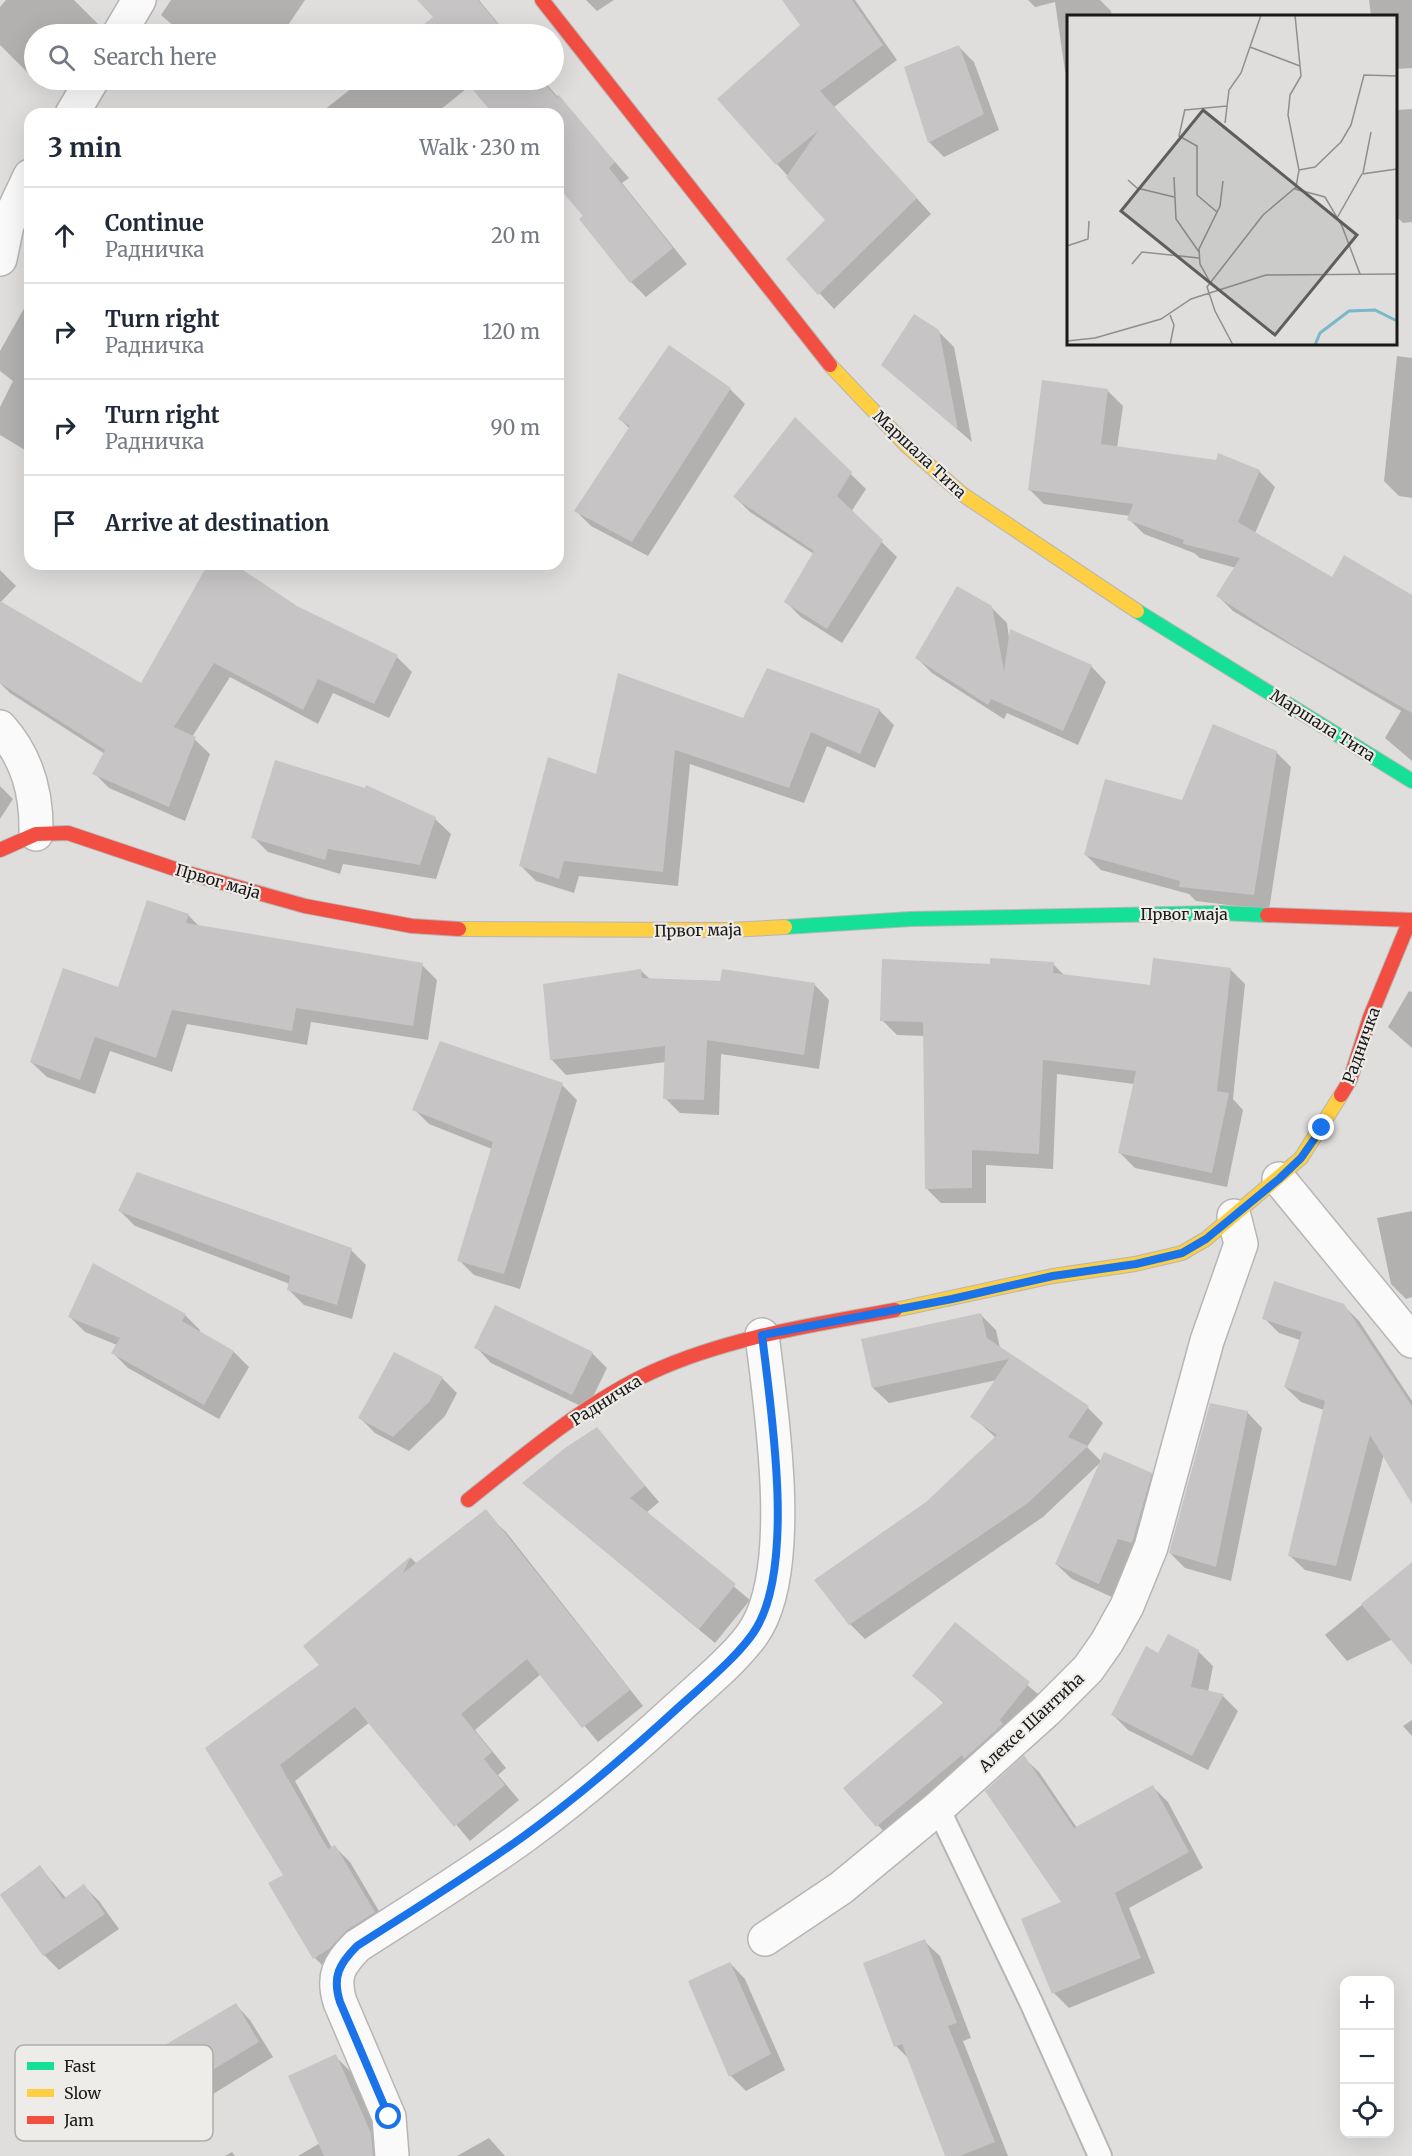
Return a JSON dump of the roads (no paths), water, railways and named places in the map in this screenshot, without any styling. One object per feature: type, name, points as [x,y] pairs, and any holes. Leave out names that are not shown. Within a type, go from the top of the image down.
[{"type":"street","points":[[125,24],[139,0]]},
{"type":"street","name":"Маршала Тита","points":[[542,0],[561,24]]},
{"type":"street","name":"Маршала Тита","points":[[564,28],[825,359],[907,446],[962,494],[998,520],[1169,631],[1412,781]]},
{"type":"street","points":[[76,108],[86,90]]},
{"type":"street","points":[[0,258],[7,225],[24,189]]},
{"type":"street","points":[[0,727],[21,756],[30,778],[37,809],[36,834]]},
{"type":"street","name":"Првог маја","points":[[0,850],[36,834],[68,833],[184,872],[305,906],[412,926],[565,932],[730,930],[910,919],[1220,913],[1411,920]]},
{"type":"street","name":"Радничка","points":[[468,1500],[544,1439],[650,1373],[699,1353],[762,1335],[952,1299],[1053,1276],[1136,1264],[1182,1253],[1206,1239],[1301,1158],[1350,1080],[1370,1017],[1411,920]]},
{"type":"street","points":[[1279,1179],[1412,1341]]},
{"type":"street","name":"Алексе Шантића","points":[[765,1939],[841,1888],[938,1808],[1047,1710],[1088,1669],[1107,1642],[1126,1606],[1151,1547],[1207,1341],[1240,1244],[1234,1216]]},
{"type":"street","points":[[392,2156],[389,2117],[340,2002],[336,1988],[336,1971],[357,1946],[525,1836],[634,1748],[720,1669],[757,1627],[771,1586],[777,1527],[774,1437],[762,1335]]},
{"type":"lane","points":[[938,1808],[1031,2002],[1100,2156]]}]
